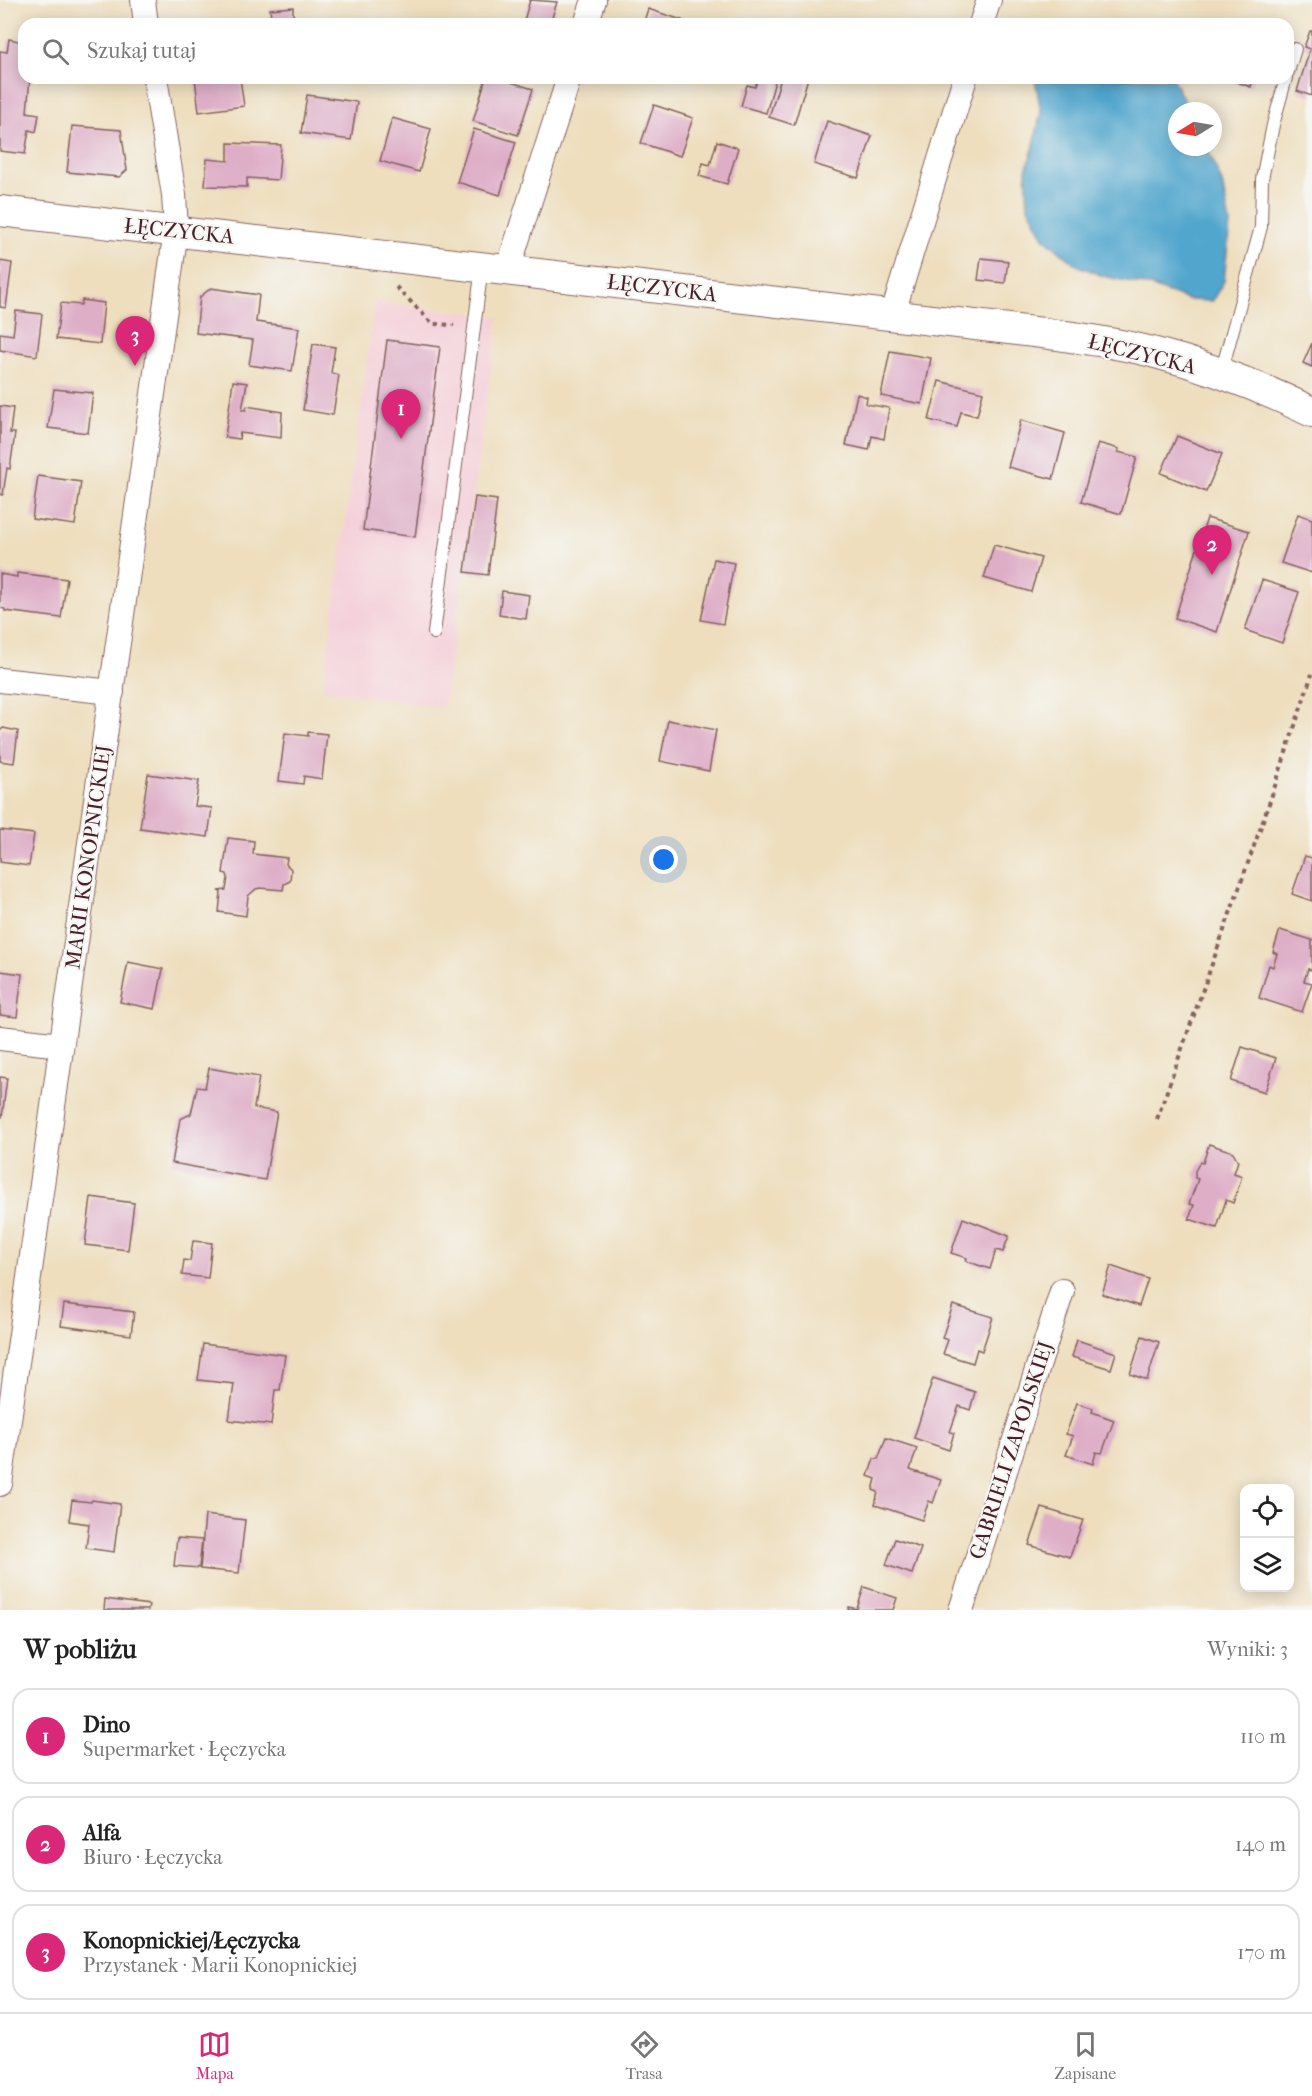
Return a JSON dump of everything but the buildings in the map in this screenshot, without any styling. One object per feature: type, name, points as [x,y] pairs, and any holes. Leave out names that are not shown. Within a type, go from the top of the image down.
[{"type":"street","points":[[143,0],[145,18]]},
{"type":"street","points":[[588,18],[594,0]]},
{"type":"street","points":[[983,18],[989,0]]},
{"type":"street","name":"MARII KONOPNICKIEJ","points":[[0,1484],[176,230],[174,195],[156,84]]},
{"type":"street","points":[[495,268],[567,84]]},
{"type":"street","points":[[892,316],[963,84]]},
{"type":"street","name":"ŁĘCZYCKA","points":[[0,211],[176,230],[1104,342],[1152,352],[1221,374],[1277,395],[1312,412]]},
{"type":"street","points":[[0,680],[112,692]]},
{"type":"street","points":[[0,1038],[61,1045]]},
{"type":"street","name":"GABRIELI ZAPOLSKIEJ","points":[[961,1610],[1062,1291]]},
{"type":"lane","points":[[1221,374],[1261,227],[1262,179],[1284,84]]},
{"type":"lane","points":[[434,633],[475,326],[495,268]]},
{"type":"path","points":[[396,286],[433,324],[475,326]]},
{"type":"path","points":[[1157,1119],[1271,798],[1312,674]]},
{"type":"shaded area","points":[[375,302],[498,317],[444,708],[323,689]]},
{"type":"water","points":[[1036,84],[1175,84],[1185,102],[1168,102],[1168,156],[1211,156],[1222,183],[1230,223],[1224,281],[1212,301],[1188,300],[1150,286],[1103,276],[1077,265],[1045,239],[1028,207],[1026,170],[1041,112]]},
{"type":"place","name":"Konopnickiej/Łęczycka","points":[[135,366]]},
{"type":"place","name":"Dino","points":[[401,439]]},
{"type":"place","name":"Alfa","points":[[1212,575]]}]
